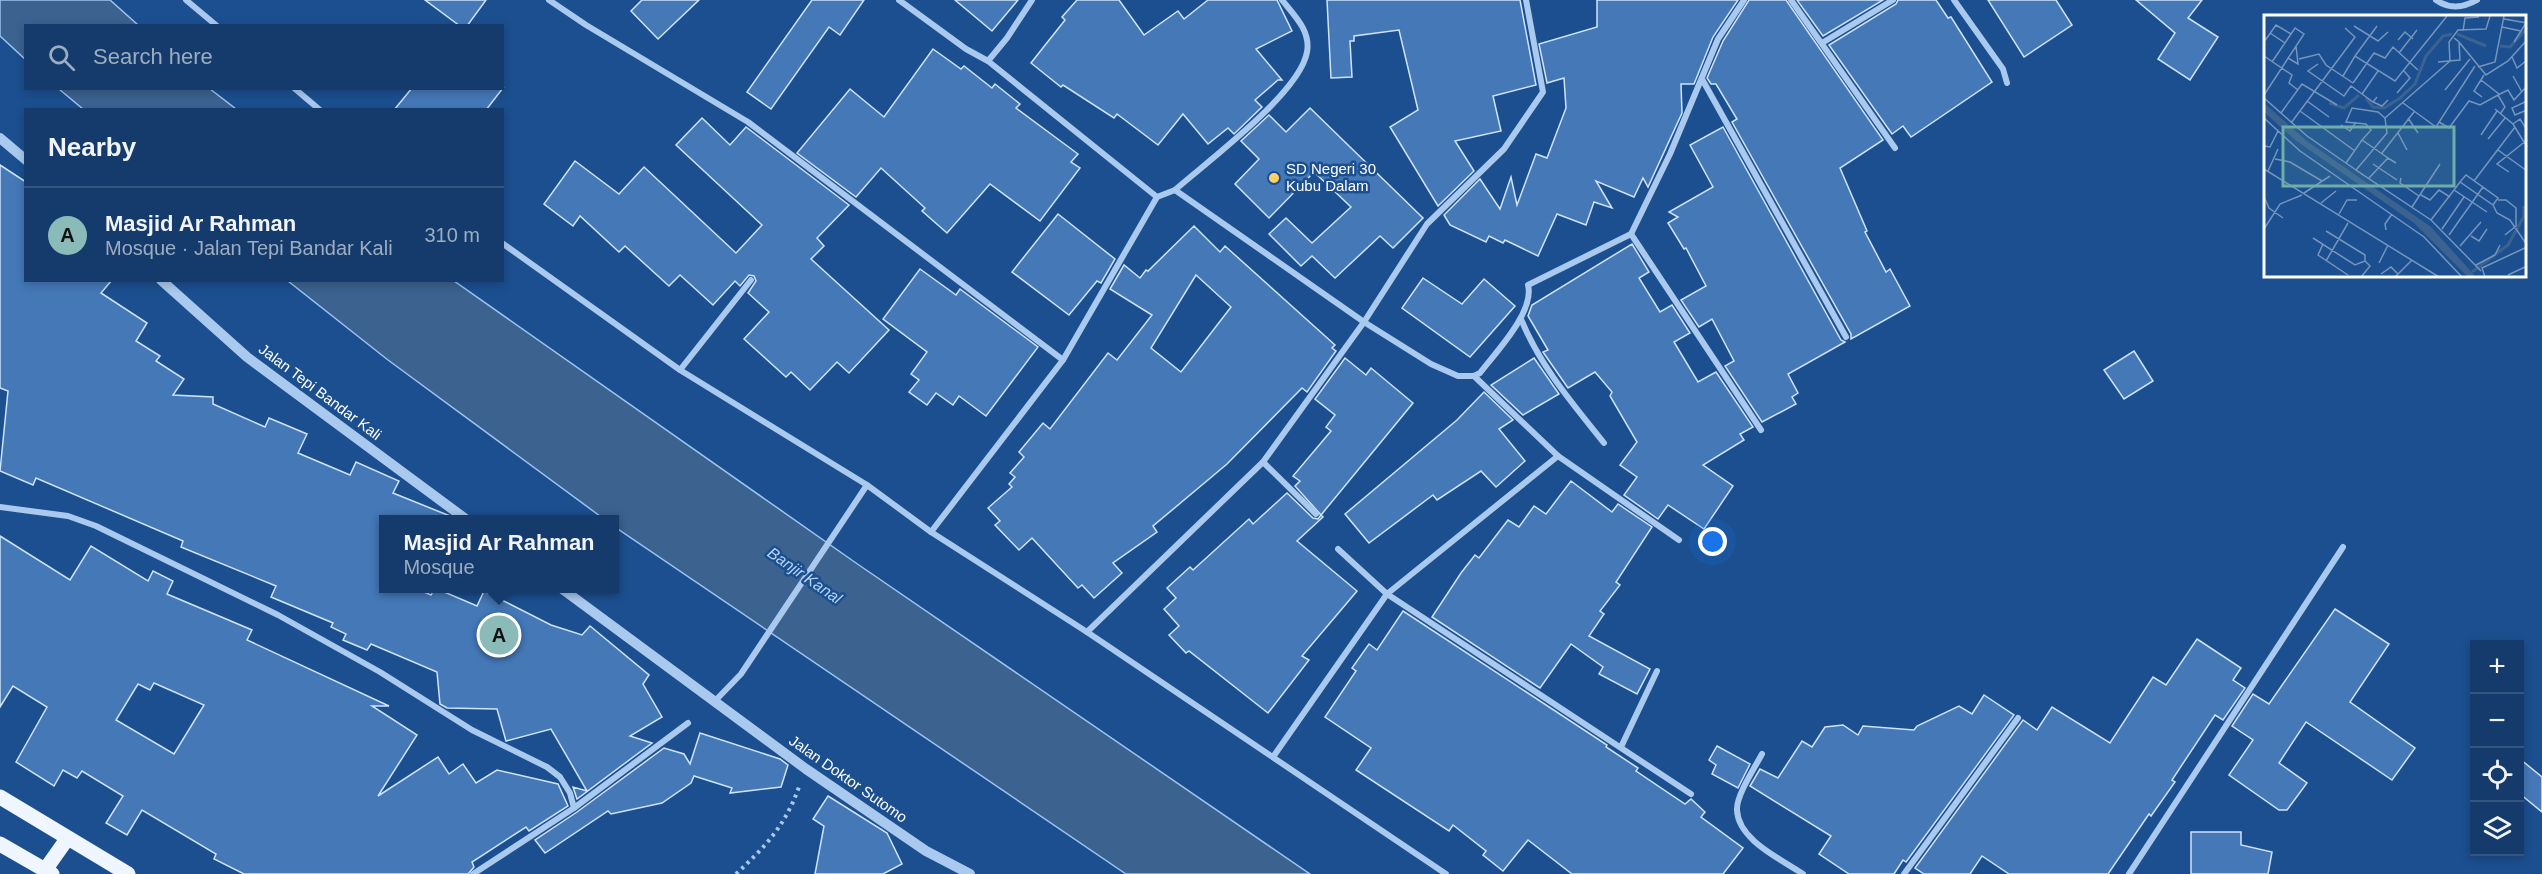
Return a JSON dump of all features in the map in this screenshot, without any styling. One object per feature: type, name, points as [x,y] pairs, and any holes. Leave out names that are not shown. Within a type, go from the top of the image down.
[{"type":"main road","points":[[0,797],[128,874]]},
{"type":"main road","points":[[0,844],[49,872],[67,839]]},
{"type":"street","points":[[186,0],[215,24]]},
{"type":"street","points":[[549,0],[586,25],[748,122],[1063,360]]},
{"type":"street","points":[[899,0],[966,49],[988,61],[1157,197]]},
{"type":"street","points":[[988,61],[1007,38],[1032,0]]},
{"type":"street","points":[[931,532],[1063,360],[1157,197],[1175,190],[1265,112],[1298,74],[1307,52],[1307,35],[1300,21],[1282,0]]},
{"type":"street","points":[[1087,632],[1263,462],[1364,322],[1427,224],[1504,149],[1543,92],[1526,0]]},
{"type":"street","points":[[1175,190],[1364,322],[1431,364],[1458,376],[1480,374],[1521,319],[1529,294],[1528,285],[1631,234],[1670,154],[1718,39],[1744,0]]},
{"type":"street","points":[[1791,0],[1895,148]]},
{"type":"street","points":[[1822,43],[1893,0]]},
{"type":"street","points":[[1954,0],[2003,69],[2007,82]]},
{"type":"street","points":[[2436,0],[2447,7],[2468,5],[2477,0]]},
{"type":"street","points":[[1702,79],[1846,337]]},
{"type":"street","points":[[296,90],[318,108]]},
{"type":"street","points":[[0,138],[24,158]]},
{"type":"street","points":[[1631,234],[1761,430]]},
{"type":"street","points":[[504,244],[680,370],[1087,632],[1446,874]]},
{"type":"street","points":[[680,370],[751,280]]},
{"type":"street","name":"Jalan Tepi Bandar Kali","points":[[163,282],[247,357],[462,515]]},
{"type":"street","points":[[1521,319],[1528,338],[1552,376],[1604,443]]},
{"type":"street","points":[[1474,376],[1558,456],[1679,540]]},
{"type":"street","points":[[1273,757],[1387,594],[1558,456]]},
{"type":"street","points":[[1263,462],[1316,514]]},
{"type":"street","points":[[568,593],[714,702],[741,674],[865,487]]},
{"type":"street","points":[[0,507],[68,516],[96,526],[278,615],[380,672],[472,730],[547,767],[560,777],[570,793],[574,808]]},
{"type":"street","points":[[2129,874],[2343,547]]},
{"type":"street","points":[[1338,549],[1387,594],[1691,794]]},
{"type":"street","points":[[1621,747],[1657,671]]},
{"type":"street","name":"Jalan Doktor Sutomo","points":[[714,702],[806,769],[926,851],[970,874]]},
{"type":"street","points":[[1904,874],[2018,718]]},
{"type":"street","points":[[473,874],[574,808],[688,723]]},
{"type":"street","points":[[1762,754],[1739,800],[1737,810],[1740,821],[1756,842],[1803,874]]},
{"type":"path","points":[[736,874],[756,856],[789,816],[806,769]]},
{"type":"water","points":[[0,0],[110,0],[137,24],[24,24],[24,58],[0,36]]},
{"type":"water","points":[[60,90],[211,90],[235,108],[82,108]]},
{"type":"water","name":"Banjir Kanal","points":[[289,282],[455,282],[856,563],[1310,874],[1126,874],[619,530],[619,515],[599,515],[388,360]]},
{"type":"building","points":[[425,0],[486,0],[468,24],[457,24]]},
{"type":"building","points":[[642,0],[699,0],[658,39],[631,11]]},
{"type":"building","points":[[812,0],[864,0],[840,35],[829,27],[771,109],[747,92]]},
{"type":"building","points":[[955,0],[1018,0],[992,31]]},
{"type":"building","points":[[1077,0],[1119,0],[1144,35],[1178,11],[1184,19],[1208,0],[1277,0],[1292,31],[1256,49],[1282,80],[1278,80],[1255,100],[1262,107],[1234,134],[1228,128],[1208,144],[1183,114],[1158,145],[1117,114],[1114,118],[1063,85],[1061,87],[1031,63],[1065,20],[1062,17]]},
{"type":"building","points":[[1327,0],[1520,0],[1536,85],[1493,96],[1501,131],[1455,141],[1474,171],[1438,206],[1390,127],[1418,110],[1399,30],[1354,36],[1354,41],[1350,41],[1352,77],[1331,78]]},
{"type":"building","points":[[1597,0],[1738,0],[1713,37],[1694,84],[1681,84],[1682,113],[1648,187],[1643,178],[1634,197],[1596,181],[1612,208],[1594,202],[1586,225],[1557,214],[1538,256],[1505,240],[1503,243],[1489,236],[1486,242],[1450,225],[1444,215],[1480,179],[1500,209],[1511,177],[1517,205],[1536,154],[1547,158],[1566,108],[1564,78],[1547,83],[1539,44],[1597,27]]},
{"type":"building","points":[[1749,0],[1786,0],[1883,140],[1840,168],[1867,231],[1865,232],[1886,272],[1890,269],[1910,306],[1851,339],[1851,334],[1732,122],[1737,119],[1716,84],[1711,84],[1707,78],[1723,41]]},
{"type":"building","points":[[1797,0],[1883,0],[1823,36]]},
{"type":"building","points":[[1898,0],[1936,0],[1948,18],[1951,17],[1992,82],[1911,137],[1903,126],[1892,134],[1829,45],[1896,4]]},
{"type":"building","points":[[1988,0],[2056,0],[2072,25],[2024,57]]},
{"type":"building","points":[[2136,0],[2202,0],[2188,18],[2218,37],[2190,80],[2158,59],[2175,33]]},
{"type":"building","points":[[933,49],[961,69],[964,66],[992,88],[995,84],[1020,104],[1016,108],[1078,154],[1071,162],[1080,168],[1040,221],[990,184],[947,233],[922,211],[925,208],[881,168],[856,197],[797,153],[850,89],[884,117]]},
{"type":"building","points":[[410,90],[501,90],[488,108],[396,108]]},
{"type":"building","name":"SD Negeri 30 Kubu Dalam","points":[[1310,108],[1423,218],[1393,248],[1380,236],[1335,278],[1312,256],[1301,266],[1269,234],[1286,218],[1312,243],[1351,207],[1314,172],[1269,218],[1235,184],[1259,159],[1241,141],[1269,115],[1286,132]]},
{"type":"building","points":[[702,118],[730,145],[746,127],[849,205],[817,238],[824,246],[811,259],[889,330],[849,373],[837,362],[810,390],[791,372],[786,377],[744,339],[769,312],[748,293],[756,281],[754,276],[749,275],[740,286],[735,281],[713,305],[680,275],[669,286],[625,246],[619,252],[580,216],[573,226],[544,204],[575,161],[619,194],[644,167],[736,253],[762,225],[676,145]]},
{"type":"building","points":[[1723,127],[1841,340],[1845,342],[1788,374],[1798,393],[1792,397],[1796,404],[1762,422],[1725,366],[1734,361],[1712,319],[1699,327],[1681,300],[1706,286],[1686,248],[1684,249],[1668,223],[1678,217],[1669,212],[1713,187],[1690,145]]},
{"type":"building","points":[[0,165],[24,181],[24,282],[110,282],[101,293],[147,323],[136,341],[160,356],[156,361],[184,379],[173,395],[213,397],[213,404],[265,427],[269,418],[307,434],[298,453],[350,475],[356,462],[399,481],[393,493],[448,515],[379,515],[379,593],[426,593],[431,595],[432,593],[447,593],[477,606],[483,593],[488,593],[551,625],[582,635],[590,626],[649,675],[643,684],[662,717],[630,736],[652,743],[577,799],[573,787],[587,791],[551,729],[506,741],[497,709],[447,708],[440,704],[437,672],[371,644],[367,650],[343,640],[346,634],[331,627],[333,623],[271,597],[276,586],[181,547],[183,541],[36,478],[33,485],[0,471],[8,391],[0,388]]},
{"type":"building","points":[[1058,214],[1115,259],[1101,283],[1097,281],[1069,315],[1012,272]]},
{"type":"building","points":[[1194,226],[1220,252],[1225,246],[1335,345],[1332,348],[1336,351],[1307,392],[1302,388],[1227,464],[1153,526],[1157,532],[1113,563],[1122,573],[1094,598],[1082,585],[1078,588],[1032,538],[1019,550],[995,525],[1000,521],[988,508],[1012,487],[1009,484],[1015,477],[1010,473],[1024,457],[1019,452],[1043,423],[1050,429],[1108,353],[1117,360],[1152,315],[1110,289],[1124,265],[1140,278],[1146,270],[1148,271]],"holes":[[[1196,275],[1231,307],[1181,372],[1151,348]]]},
{"type":"building","points":[[1632,244],[1649,272],[1639,278],[1660,312],[1672,305],[1690,333],[1674,342],[1698,382],[1716,372],[1753,427],[1740,434],[1744,440],[1703,465],[1733,486],[1704,529],[1668,505],[1658,519],[1624,495],[1637,477],[1620,465],[1637,442],[1610,396],[1612,392],[1595,372],[1568,388],[1543,352],[1548,350],[1528,316],[1532,305]]},
{"type":"building","points":[[920,269],[956,295],[960,289],[1038,347],[986,416],[959,396],[953,405],[936,393],[927,405],[909,392],[919,380],[911,374],[927,352],[883,319]]},
{"type":"building","points":[[1423,278],[1462,304],[1484,279],[1515,306],[1470,357],[1402,308]]},
{"type":"building","points":[[2134,351],[2153,381],[2124,399],[2104,370]]},
{"type":"building","points":[[1345,358],[1366,375],[1371,368],[1413,403],[1321,515],[1295,486],[1300,481],[1293,476],[1331,431],[1326,427],[1335,415],[1315,399]]},
{"type":"building","points":[[1534,358],[1559,394],[1523,415],[1491,385]]},
{"type":"building","points":[[1484,392],[1513,420],[1499,429],[1525,461],[1496,487],[1481,471],[1437,500],[1433,495],[1369,543],[1345,514],[1457,420]]},
{"type":"building","points":[[1571,481],[1612,512],[1618,504],[1652,527],[1616,582],[1620,585],[1600,611],[1604,614],[1589,636],[1650,669],[1637,694],[1599,674],[1603,667],[1571,644],[1540,688],[1432,617],[1475,555],[1479,558],[1508,520],[1519,527],[1534,506],[1546,514]]},
{"type":"building","points":[[1287,493],[1313,518],[1318,519],[1321,515],[1323,517],[1297,541],[1357,591],[1302,656],[1309,660],[1268,713],[1189,651],[1186,653],[1169,635],[1179,626],[1164,609],[1176,598],[1167,588],[1190,567],[1193,570],[1249,519],[1253,524]]},
{"type":"building","points":[[0,536],[70,580],[91,546],[148,581],[153,571],[173,581],[167,594],[252,630],[247,640],[389,706],[372,706],[417,735],[378,796],[438,757],[449,774],[463,764],[476,783],[497,770],[558,784],[568,806],[529,831],[526,827],[472,862],[474,867],[468,874],[244,874],[214,859],[216,854],[142,810],[127,835],[106,823],[123,796],[82,771],[77,778],[63,770],[54,786],[16,762],[47,707],[13,686],[0,707]],"holes":[[[154,683],[204,705],[174,754],[116,720],[138,684],[150,690]]]},
{"type":"building","points":[[2335,609],[2389,644],[2350,702],[2415,748],[2392,780],[2306,722],[2279,763],[2307,783],[2287,810],[2279,810],[2229,775],[2253,740],[2232,726],[2253,694],[2269,704]]},
{"type":"building","points":[[1403,611],[1607,745],[1606,747],[1638,768],[1636,771],[1685,804],[1691,799],[1705,812],[1701,817],[1743,848],[1723,874],[1572,874],[1528,840],[1503,871],[1483,855],[1486,851],[1453,825],[1449,831],[1356,770],[1371,748],[1325,717],[1356,671],[1352,668],[1369,644],[1377,650]]},
{"type":"building","points":[[2197,639],[2241,668],[2233,680],[2245,688],[2223,720],[2215,715],[2172,780],[2175,782],[2151,816],[2149,814],[2108,874],[2009,874],[1982,856],[1970,874],[1924,874],[1915,868],[2023,720],[2037,730],[2052,707],[2110,743],[2153,677],[2166,685]]},
{"type":"building","points":[[1984,695],[2014,715],[1906,862],[1903,860],[1894,874],[1849,874],[1819,854],[1831,836],[1750,786],[1760,769],[1778,778],[1802,741],[1812,747],[1825,727],[1843,725],[1858,735],[1863,726],[1914,730],[1917,726],[1959,706],[1972,714]]},
{"type":"building","points":[[700,733],[780,759],[788,765],[781,787],[730,793],[732,788],[694,776],[691,783],[662,803],[611,814],[608,811],[545,853],[535,840],[664,748],[684,754],[690,764]]},
{"type":"building","points":[[1717,746],[1750,764],[1738,788],[1712,774],[1716,765],[1709,760]]},
{"type":"building","points":[[2524,762],[2542,777],[2542,812],[2524,797]]},
{"type":"building","points":[[828,796],[887,833],[902,864],[883,874],[815,874],[824,826],[813,819]]},
{"type":"building","points":[[2191,832],[2241,832],[2241,845],[2272,852],[2268,874],[2191,874]]},
{"type":"place","name":"SD Negeri 30 Kubu Dalam","points":[[1274,178]]},
{"type":"place","name":"Masjid Ar Rahman","points":[[499,635]]}]
